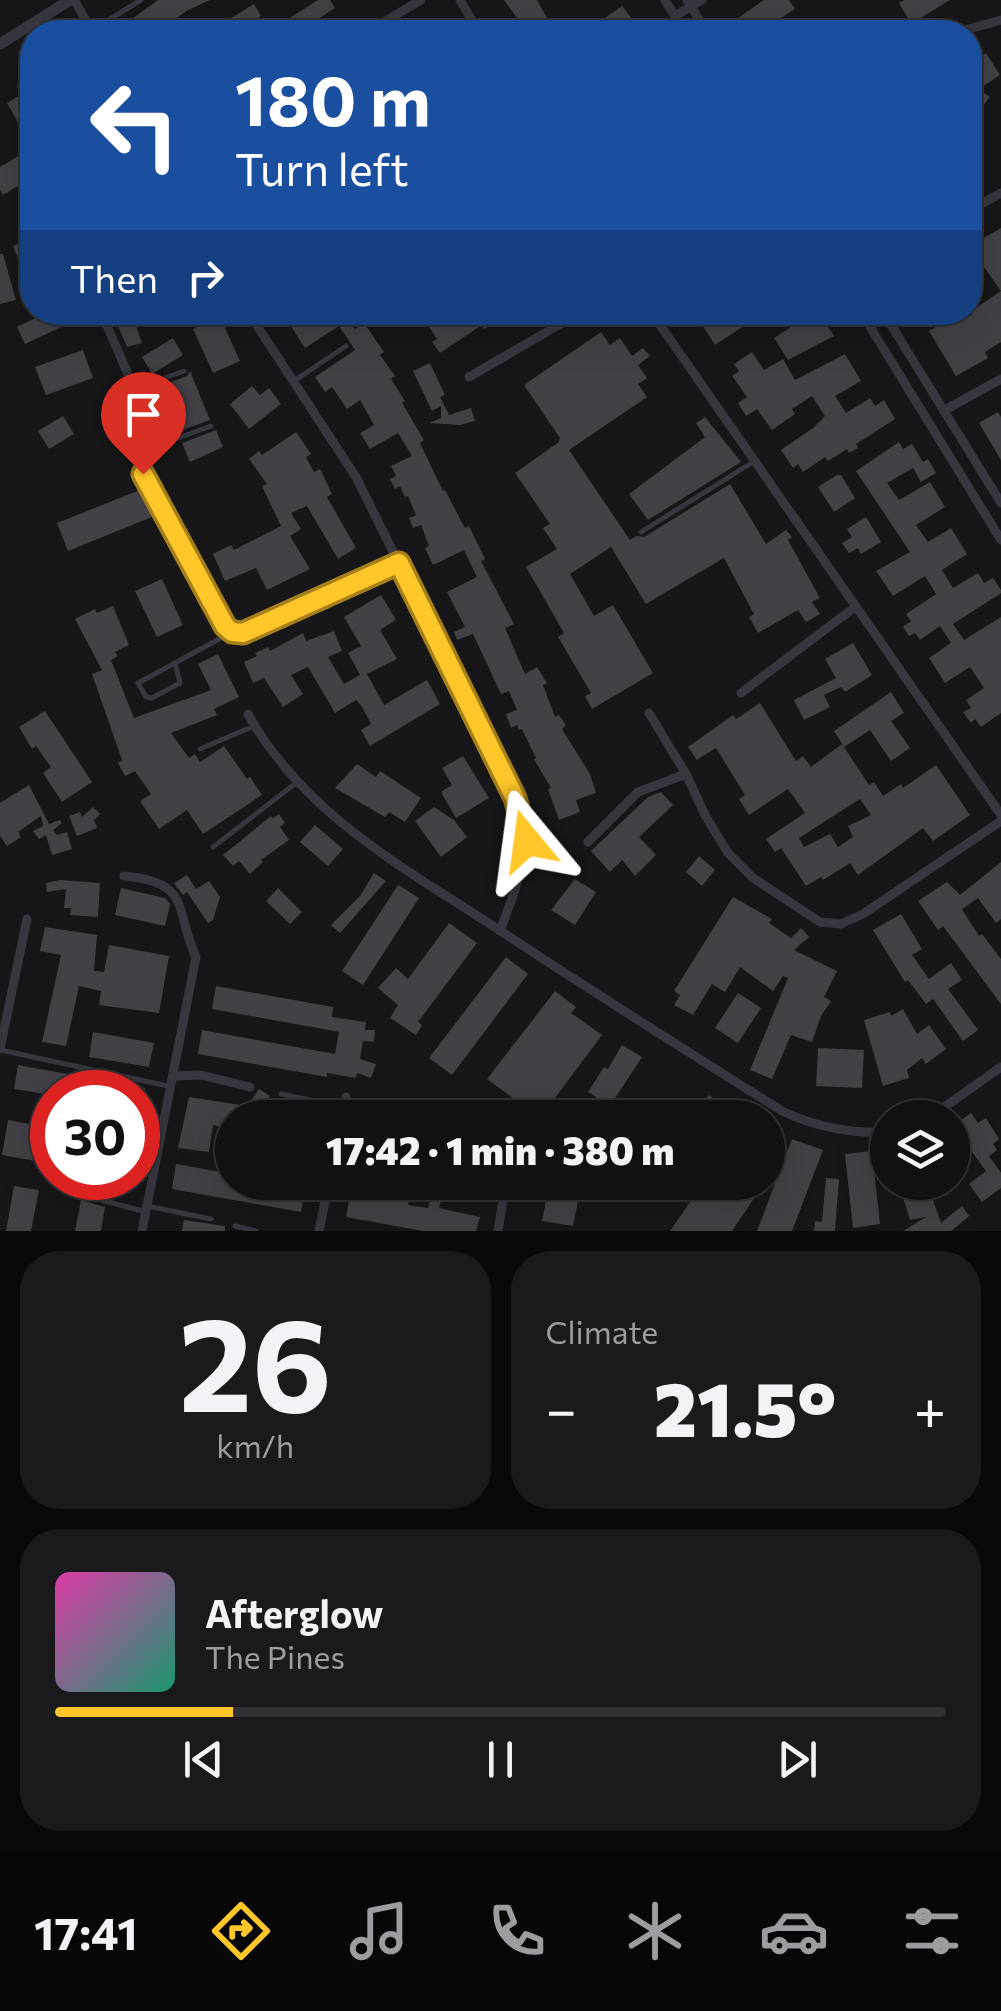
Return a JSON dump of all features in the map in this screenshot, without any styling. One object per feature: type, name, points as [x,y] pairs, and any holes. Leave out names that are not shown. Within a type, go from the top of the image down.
[{"type":"street","points":[[39,20],[72,0]]},
{"type":"street","points":[[388,20],[422,0]]},
{"type":"street","points":[[665,0],[678,20]]},
{"type":"street","points":[[675,16],[689,3],[702,0]]},
{"type":"street","points":[[107,325],[128,374],[125,432],[151,495],[232,632],[243,633],[399,563]]},
{"type":"street","points":[[257,325],[356,477],[524,820],[527,841],[522,872],[500,931]]},
{"type":"street","points":[[469,377],[559,325]]},
{"type":"street","points":[[648,713],[728,853],[753,878],[820,922],[841,924],[863,914],[1001,818],[660,325]]},
{"type":"street","points":[[869,325],[1001,540]]},
{"type":"street","points":[[891,325],[1001,503]]},
{"type":"street","points":[[945,410],[1001,379]]},
{"type":"street","points":[[741,693],[855,607]]},
{"type":"street","points":[[248,714],[296,783],[337,822],[782,1111],[808,1124],[870,1133]]},
{"type":"street","points":[[588,842],[638,792],[686,774]]},
{"type":"street","points":[[124,876],[146,878],[174,893],[196,957],[142,1231]]},
{"type":"street","points":[[0,1048],[26,919]]},
{"type":"street","points":[[954,1100],[1001,1067]]},
{"type":"street","points":[[172,1076],[201,1075],[250,1087]]},
{"type":"street","points":[[319,1231],[325,1200]]},
{"type":"street","points":[[498,1231],[503,1200]]},
{"type":"lane","points":[[110,19],[136,1]]},
{"type":"lane","points":[[292,382],[346,346]]},
{"type":"lane","points":[[128,391],[184,371]]},
{"type":"lane","points":[[134,454],[210,426]]},
{"type":"lane","points":[[640,532],[753,462]]},
{"type":"lane","points":[[176,663],[180,682],[152,698],[146,697],[138,684],[232,632]]},
{"type":"lane","points":[[200,750],[254,726]]},
{"type":"lane","points":[[213,847],[296,783]]},
{"type":"lane","points":[[0,1048],[170,1087]]},
{"type":"lane","points":[[281,1094],[310,1100]]},
{"type":"lane","points":[[104,1200],[210,1219]]},
{"type":"lane","points":[[235,1226],[256,1231]]},
{"type":"building","points":[[158,0],[210,0],[174,20],[130,20]]},
{"type":"building","points":[[318,0],[330,0],[335,8],[316,20],[287,20]]},
{"type":"building","points":[[504,0],[537,0],[548,20],[518,20]]},
{"type":"building","points":[[764,0],[789,0],[795,9],[778,20],[738,18]]},
{"type":"building","points":[[950,0],[918,20],[909,20],[899,3]]},
{"type":"building","points":[[254,4],[261,16],[259,20],[228,20]]},
{"type":"building","points":[[622,6],[633,20],[602,20]]},
{"type":"building","points":[[986,53],[1000,75],[982,87],[982,56]]},
{"type":"building","points":[[982,91],[990,97],[982,105]]},
{"type":"building","points":[[20,95],[20,121],[18,122],[7,103]]},
{"type":"building","points":[[20,155],[20,185],[3,195],[0,190],[0,167]]},
{"type":"building","points":[[1001,228],[1001,291],[982,268],[982,239]]},
{"type":"building","points":[[20,243],[20,263],[13,246]]},
{"type":"building","points":[[0,254],[16,300],[0,304]]},
{"type":"building","points":[[1001,291],[1001,342],[985,352],[988,358],[956,376],[929,331],[939,325],[982,325],[982,304]]},
{"type":"building","points":[[21,325],[66,325],[25,344],[17,327]]},
{"type":"building","points":[[118,325],[136,325],[142,343],[127,347]]},
{"type":"building","points":[[224,325],[240,361],[213,373],[193,329]]},
{"type":"building","points":[[290,325],[352,325],[355,329],[365,325],[384,352],[380,355],[395,376],[391,379],[424,440],[420,443],[443,491],[465,528],[469,526],[485,559],[481,561],[514,624],[505,628],[525,674],[537,667],[547,683],[543,685],[555,717],[559,715],[566,725],[562,729],[590,774],[596,793],[576,800],[580,812],[559,820],[548,789],[551,788],[522,729],[517,725],[511,728],[506,714],[517,710],[509,691],[501,694],[473,634],[457,640],[454,632],[465,627],[447,592],[477,577],[464,550],[433,565],[421,525],[413,528],[409,518],[416,515],[408,496],[400,486],[395,489],[390,479],[396,476],[391,466],[412,456],[398,433],[370,449],[360,433],[374,425],[360,400],[347,409],[332,387],[325,392],[315,377],[355,350],[339,326],[305,348]]},
{"type":"building","points":[[428,325],[482,325],[440,353],[432,342],[437,339]]},
{"type":"building","points":[[702,325],[745,325],[715,345]]},
{"type":"building","points":[[794,325],[827,325],[834,336],[788,360],[774,338]]},
{"type":"building","points":[[601,332],[610,345],[620,338],[632,356],[643,348],[650,356],[638,365],[647,378],[638,384],[647,397],[569,450],[630,540],[644,537],[730,484],[766,544],[786,530],[792,537],[788,540],[820,598],[812,602],[820,614],[806,622],[798,610],[758,633],[749,617],[754,614],[724,558],[646,604],[611,547],[570,574],[594,616],[613,605],[653,673],[592,709],[585,696],[591,693],[558,637],[564,633],[526,567],[557,549],[543,528],[550,524],[515,473],[560,438],[524,385]]},
{"type":"building","points":[[173,338],[183,355],[152,374],[142,357]]},
{"type":"building","points":[[83,350],[93,378],[46,395],[35,367]]},
{"type":"building","points":[[752,352],[764,370],[783,359],[795,380],[845,354],[861,381],[835,396],[846,413],[870,398],[875,406],[884,400],[895,419],[856,444],[858,448],[849,453],[847,449],[828,461],[825,457],[803,472],[798,464],[793,468],[781,450],[825,416],[812,396],[792,409],[795,414],[772,430],[757,409],[746,416],[738,403],[747,397],[732,376],[739,371],[734,364]]},
{"type":"building","points":[[430,363],[445,395],[440,397],[449,415],[471,408],[475,421],[460,425],[429,423],[441,418],[441,406],[432,411],[413,371]]},
{"type":"building","points":[[190,371],[210,420],[177,432],[158,387],[187,376]]},
{"type":"building","points":[[252,386],[260,395],[269,388],[281,404],[249,429],[230,404]]},
{"type":"building","points":[[998,412],[1001,417],[1001,460],[979,423]]},
{"type":"building","points":[[63,416],[74,434],[49,449],[38,431]]},
{"type":"building","points":[[705,417],[741,462],[648,520],[629,494],[705,437],[696,423]]},
{"type":"building","points":[[216,430],[223,447],[190,462],[182,443]]},
{"type":"building","points":[[296,432],[311,454],[306,457],[314,472],[320,469],[332,494],[327,497],[356,548],[338,559],[307,506],[291,513],[301,529],[290,536],[310,569],[267,590],[256,568],[225,581],[213,554],[231,545],[234,550],[281,526],[262,486],[267,484],[249,459],[259,451],[262,455]]},
{"type":"building","points":[[899,442],[903,449],[912,444],[923,462],[928,459],[936,473],[921,482],[913,468],[887,483],[899,500],[930,482],[945,507],[916,525],[928,542],[951,528],[967,554],[942,570],[953,588],[978,573],[984,583],[993,578],[1001,590],[953,624],[964,640],[1001,617],[1001,713],[981,727],[975,719],[971,723],[963,712],[971,708],[966,700],[984,688],[970,667],[945,683],[929,658],[951,643],[940,626],[920,640],[915,633],[909,636],[903,627],[911,621],[906,614],[936,594],[925,576],[893,596],[876,571],[910,552],[856,471]]},
{"type":"building","points":[[841,475],[855,498],[834,512],[818,487]]},
{"type":"building","points":[[140,490],[152,517],[68,551],[57,523]]},
{"type":"building","points":[[866,517],[881,542],[861,554],[858,548],[849,553],[842,543],[852,537],[847,529]]},
{"type":"building","points":[[162,579],[183,625],[157,637],[135,591]]},
{"type":"building","points":[[381,595],[396,620],[380,630],[397,659],[367,674],[384,705],[427,680],[440,704],[370,746],[361,730],[371,724],[362,707],[356,700],[335,713],[308,667],[291,675],[303,694],[283,707],[264,678],[253,683],[244,662],[257,656],[255,653],[268,647],[270,651],[303,633],[306,641],[334,631],[342,651],[328,657],[344,684],[360,675],[348,653],[361,646],[344,617]]},
{"type":"building","points":[[113,606],[129,645],[115,652],[118,656],[111,660],[134,718],[211,690],[198,664],[218,654],[239,697],[214,709],[217,715],[171,733],[189,758],[195,754],[200,762],[224,746],[262,795],[203,834],[187,810],[159,829],[140,801],[151,794],[135,771],[125,776],[118,763],[122,760],[92,674],[102,670],[75,619]]},
{"type":"building","points":[[853,643],[872,675],[845,692],[841,687],[824,695],[830,707],[804,720],[794,700],[836,678],[825,659]]},
{"type":"building","points":[[891,692],[904,713],[891,721],[910,748],[891,761],[870,730],[844,747],[834,731]]},
{"type":"building","points":[[760,703],[796,761],[803,756],[811,767],[842,744],[869,785],[874,782],[883,796],[901,784],[903,788],[936,765],[970,815],[933,841],[923,828],[858,875],[850,863],[806,886],[781,848],[775,852],[766,839],[805,813],[788,789],[749,815],[739,799],[745,795],[716,748],[697,760],[688,747],[733,715],[736,719]],"holes":[[[860,799],[871,815],[848,826],[853,837],[838,847],[830,834],[804,847],[799,838]]]},
{"type":"building","points":[[45,711],[92,782],[62,802],[43,773],[51,767],[36,746],[32,749],[19,727]]},
{"type":"building","points":[[463,756],[489,798],[456,818],[442,794],[452,785],[442,768]]},
{"type":"building","points":[[357,764],[376,777],[380,771],[421,798],[405,822],[389,812],[385,817],[335,788]]},
{"type":"building","points":[[29,785],[49,824],[60,820],[62,823],[53,830],[57,835],[67,832],[72,849],[52,855],[46,835],[39,839],[33,831],[43,826],[41,816],[18,832],[21,837],[7,846],[0,836],[0,803]]},
{"type":"building","points":[[661,792],[673,805],[639,837],[656,855],[635,876],[622,860],[610,872],[591,851],[648,797]]},
{"type":"building","points":[[93,807],[100,814],[94,820],[97,828],[77,836],[69,816],[80,812],[82,817]]},
{"type":"building","points":[[434,807],[454,820],[467,837],[441,857],[415,821]]},
{"type":"building","points":[[279,814],[285,823],[280,827],[289,840],[261,860],[250,874],[239,861],[233,866],[223,855],[271,816]]},
{"type":"building","points":[[315,825],[343,849],[328,866],[300,842]]},
{"type":"building","points":[[699,856],[715,870],[702,886],[686,872]]},
{"type":"building","points":[[1001,862],[1001,919],[996,923],[978,898],[962,909],[979,936],[982,934],[1001,959],[1001,1004],[943,926],[938,930],[918,901],[947,882],[960,895]]},
{"type":"building","points":[[374,873],[386,881],[340,933],[331,925],[360,896]]},
{"type":"building","points":[[187,875],[196,889],[209,881],[220,897],[213,920],[208,923],[187,892],[183,895],[174,883]]},
{"type":"building","points":[[575,879],[596,892],[575,925],[551,910]]},
{"type":"building","points":[[46,883],[100,883],[98,917],[70,915],[71,908],[64,908],[66,889],[47,892]]},
{"type":"building","points":[[398,885],[419,898],[363,985],[342,971]]},
{"type":"building","points":[[121,888],[165,898],[170,904],[165,926],[115,915]]},
{"type":"building","points":[[278,888],[302,912],[290,924],[266,901]]},
{"type":"building","points":[[733,897],[772,919],[769,923],[791,938],[801,928],[809,937],[794,950],[837,971],[824,997],[831,1001],[812,1042],[791,1035],[772,1079],[750,1070],[788,978],[783,976],[773,991],[740,967],[725,992],[712,984],[693,1015],[674,1005],[680,995],[674,991]]},
{"type":"building","points":[[901,914],[922,949],[912,955],[929,979],[951,963],[962,980],[948,989],[978,1030],[963,1041],[933,999],[926,1004],[908,980],[905,982],[873,930]]},
{"type":"building","points":[[449,923],[477,943],[418,1022],[422,1025],[416,1035],[390,1018],[398,1005],[378,988],[396,968],[408,979]]},
{"type":"building","points":[[45,927],[97,935],[94,971],[104,972],[109,945],[169,956],[159,1013],[99,1005],[101,991],[79,986],[66,1046],[42,1042],[61,955],[40,951]]},
{"type":"building","points":[[506,957],[528,974],[452,1075],[429,1058]]},
{"type":"building","points":[[216,986],[333,1007],[332,1017],[366,1022],[365,1030],[375,1030],[374,1042],[363,1041],[360,1059],[376,1064],[371,1078],[357,1073],[356,1078],[327,1073],[327,1077],[198,1054],[202,1030],[335,1054],[339,1032],[212,1009]]},
{"type":"building","points":[[555,991],[576,1007],[571,1013],[602,1035],[553,1100],[516,1100],[487,1079]]},
{"type":"building","points":[[738,993],[761,1008],[738,1043],[715,1028]]},
{"type":"building","points":[[903,1009],[917,1034],[929,1025],[946,1049],[926,1064],[922,1058],[907,1070],[909,1078],[883,1086],[864,1020],[890,1012],[891,1016]]},
{"type":"building","points":[[93,1032],[154,1043],[149,1067],[89,1057]]},
{"type":"building","points":[[622,1045],[642,1057],[614,1100],[601,1100],[588,1092],[604,1067],[608,1069]]},
{"type":"building","points":[[818,1048],[864,1050],[862,1088],[816,1086]]},
{"type":"building","points":[[18,1065],[46,1070],[30,1070],[30,1092],[14,1089]]},
{"type":"building","points":[[259,1089],[270,1096],[267,1100],[251,1100]]},
{"type":"building","points":[[189,1097],[215,1101],[209,1152],[178,1148]]},
{"type":"building","points":[[970,1114],[978,1123],[986,1118],[999,1139],[993,1144],[997,1150],[989,1156],[1001,1173],[1001,1188],[982,1202],[970,1185],[986,1171],[970,1149]]},
{"type":"building","points":[[8,1120],[30,1124],[30,1160],[2,1155]]},
{"type":"building","points":[[792,1139],[823,1150],[792,1231],[757,1231],[769,1200],[785,1200],[785,1157]]},
{"type":"building","points":[[870,1151],[870,1200],[877,1200],[880,1224],[853,1228],[845,1154]]},
{"type":"building","points":[[176,1164],[215,1171],[215,1197],[172,1189]]},
{"type":"building","points":[[826,1178],[839,1179],[835,1231],[814,1231],[815,1221],[822,1222]]},
{"type":"building","points":[[14,1186],[30,1189],[30,1200],[37,1200],[31,1231],[6,1231]]},
{"type":"building","points":[[81,1200],[105,1207],[101,1231],[75,1231]]},
{"type":"building","points":[[234,1200],[303,1200],[301,1212]]},
{"type":"building","points":[[349,1200],[409,1200],[408,1205],[428,1208],[430,1200],[441,1200],[439,1208],[480,1217],[476,1231],[423,1231],[346,1217]]},
{"type":"building","points":[[546,1200],[578,1200],[573,1226],[542,1221]]},
{"type":"building","points":[[692,1200],[753,1200],[732,1231],[670,1231]]},
{"type":"building","points":[[904,1200],[933,1200],[941,1223],[962,1206],[969,1216],[951,1231],[903,1231],[926,1217],[910,1220]]},
{"type":"building","points":[[184,1220],[225,1226],[225,1231],[182,1231]]},
{"type":"route","points":[[143,474],[151,495],[232,632],[243,633],[399,563],[515,798],[527,841]]}]
